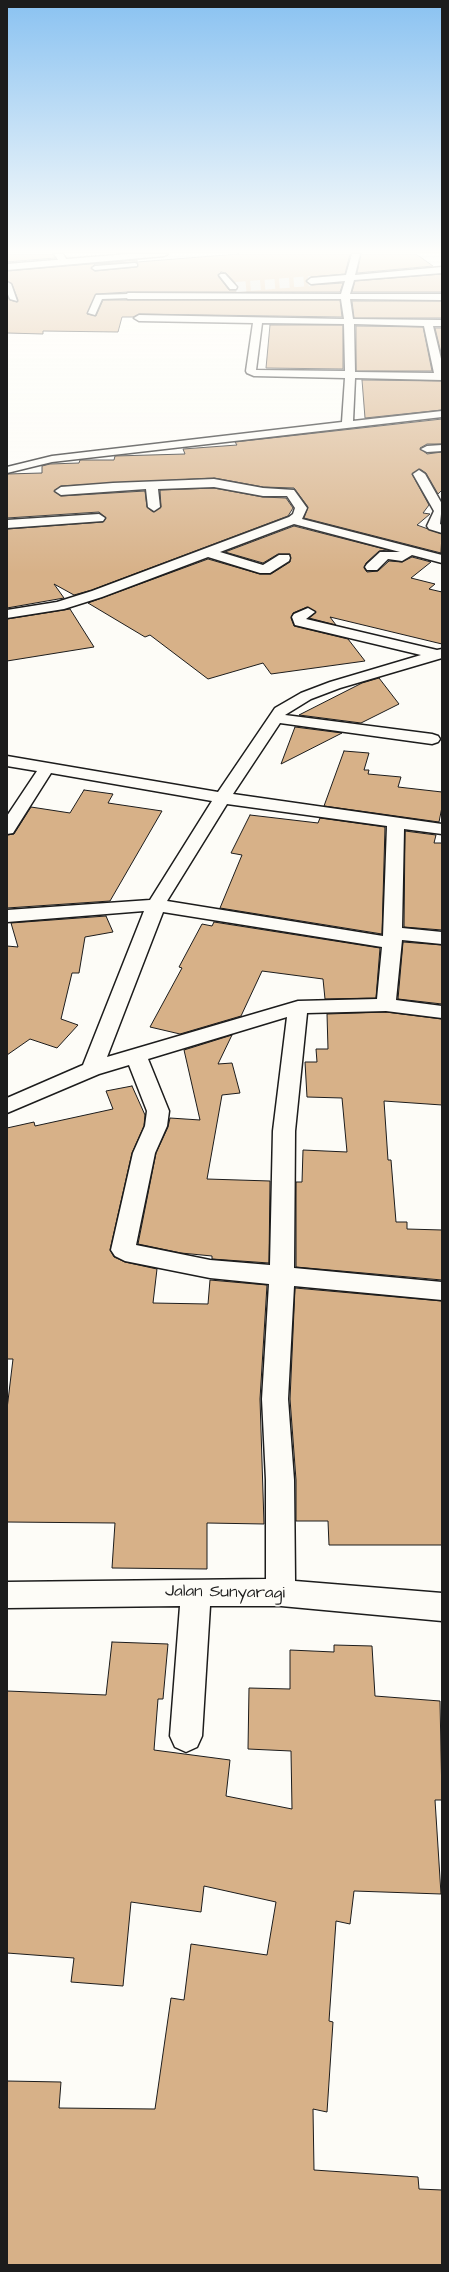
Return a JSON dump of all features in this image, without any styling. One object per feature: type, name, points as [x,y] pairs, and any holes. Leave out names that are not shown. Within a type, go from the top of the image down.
[{"type":"street","points":[[253,360],[251,372],[441,377],[439,360]]},
{"type":"street","points":[[347,425],[350,360]]},
{"type":"street","points":[[7,470],[52,460],[442,414]]},
{"type":"street","points":[[427,449],[442,448]]},
{"type":"street","points":[[419,474],[440,511],[433,526],[442,529]]},
{"type":"street","points":[[7,614],[59,606],[129,583],[293,520],[299,514],[301,508],[294,496],[290,493],[263,492],[232,485],[214,483],[113,487],[61,491]]},
{"type":"street","points":[[152,486],[154,507]]},
{"type":"street","points":[[7,524],[99,518]]},
{"type":"street","points":[[293,520],[442,559]]},
{"type":"street","points":[[372,567],[385,556],[402,557],[410,550]]},
{"type":"street","points":[[210,553],[265,570],[284,558]]},
{"type":"street","points":[[308,612],[299,618],[300,622],[441,654]]},
{"type":"street","points":[[92,1069],[156,905],[222,798],[274,718],[280,711],[306,696],[335,685],[441,654]]},
{"type":"street","points":[[274,718],[432,739]]},
{"type":"street","points":[[7,761],[46,769],[222,798],[396,821],[442,829]]},
{"type":"street","points":[[7,829],[46,769]]},
{"type":"street","points":[[386,1005],[392,938],[396,821]]},
{"type":"street","points":[[7,916],[156,905],[392,938],[442,938]]},
{"type":"street","points":[[7,1106],[92,1069],[298,1007],[386,1005],[442,1012]]},
{"type":"street","points":[[281,1593],[280,1480],[275,1399],[282,1277],[284,1132],[298,1007]]},
{"type":"street","points":[[136,1056],[158,1111],[156,1126],[144,1153],[123,1250],[196,1267],[282,1277],[442,1291]]},
{"type":"street","points":[[186,1736],[196,1592]]},
{"type":"street","name":"Jalan Sunyaragi","points":[[7,1595],[196,1592],[281,1593],[442,1607]]},
{"type":"building","points":[[267,360],[343,360],[343,369],[266,368]]},
{"type":"building","points":[[356,360],[430,360],[432,371],[356,371]]},
{"type":"building","points":[[362,380],[442,381],[442,410],[365,418]]},
{"type":"building","points":[[442,419],[442,444],[427,444],[420,448],[427,454],[442,452],[442,490],[438,494],[426,473],[420,469],[412,474],[429,505],[423,513],[430,514],[417,525],[442,534],[441,553],[304,518],[308,507],[294,488],[263,487],[214,478],[61,486],[54,491],[61,496],[145,491],[147,507],[153,512],[161,507],[160,490],[214,488],[263,497],[286,498],[293,508],[288,516],[92,590],[74,595],[54,584],[64,598],[7,608],[7,529],[103,522],[106,518],[99,512],[7,518],[7,474],[42,473],[42,466],[50,464],[79,463],[80,460],[114,460],[115,456],[185,454],[183,449],[237,445],[235,442]]},
{"type":"building","points":[[294,526],[388,550],[379,551],[366,563],[364,568],[367,572],[378,571],[389,561],[402,562],[412,557],[431,562],[411,578],[435,584],[429,589],[442,592],[442,644],[330,617],[336,625],[309,618],[316,612],[307,607],[293,613],[291,618],[294,626],[348,639],[365,661],[271,674],[263,663],[208,679],[150,635],[145,637],[88,603],[208,559],[260,574],[271,574],[290,562],[290,554],[278,554],[263,563],[225,552]]},
{"type":"building","points":[[70,609],[94,647],[7,661],[7,619]]},
{"type":"building","points":[[379,678],[399,704],[361,723],[299,715],[362,683]]},
{"type":"building","points":[[295,727],[342,733],[281,764]]},
{"type":"building","points":[[344,751],[369,753],[364,770],[369,770],[368,774],[401,777],[398,787],[442,792],[442,807],[439,822],[324,806]]},
{"type":"building","points":[[84,790],[113,794],[108,803],[162,811],[110,901],[7,908],[7,835],[14,834],[31,807],[70,813]]},
{"type":"building","points":[[250,815],[318,823],[320,818],[385,827],[382,934],[220,908],[242,855],[231,853]]},
{"type":"building","points":[[405,831],[436,835],[434,843],[442,843],[442,930],[404,927]]},
{"type":"building","points":[[106,916],[113,932],[85,937],[79,973],[72,973],[61,1019],[78,1025],[57,1048],[30,1039],[7,1055],[7,946],[18,947],[11,923]]},
{"type":"building","points":[[214,922],[380,948],[376,998],[325,999],[323,979],[262,971],[241,1016],[180,1034],[150,1027],[182,968],[179,967],[202,924],[212,926]]},
{"type":"building","points":[[403,942],[442,945],[442,1004],[398,999]]},
{"type":"building","points":[[386,1012],[442,1019],[442,1105],[384,1101],[388,1160],[391,1160],[396,1222],[407,1222],[407,1229],[442,1230],[442,1280],[296,1267],[296,1182],[302,1182],[303,1150],[347,1152],[342,1098],[307,1097],[305,1062],[317,1062],[316,1049],[328,1049],[327,1014]]},
{"type":"building","points":[[232,1035],[218,1064],[232,1063],[240,1093],[222,1095],[207,1179],[270,1181],[269,1263],[212,1259],[212,1256],[181,1253],[138,1244],[156,1153],[168,1127],[170,1118],[200,1120],[184,1050]]},
{"type":"building","points":[[132,1086],[145,1115],[144,1126],[132,1153],[110,1250],[114,1257],[125,1262],[157,1269],[153,1303],[208,1304],[210,1280],[267,1285],[260,1399],[264,1524],[207,1523],[207,1569],[112,1568],[115,1523],[7,1522],[7,1409],[13,1359],[7,1359],[7,1128],[34,1122],[35,1126],[113,1109],[106,1091]]},
{"type":"building","points":[[295,1288],[442,1301],[442,1545],[329,1545],[328,1521],[296,1521],[296,1480],[290,1399]]},
{"type":"building","points":[[112,1642],[168,1644],[163,1699],[158,1699],[154,1750],[230,1760],[226,1796],[292,1809],[291,1751],[248,1749],[249,1688],[290,1689],[290,1650],[334,1652],[334,1645],[372,1646],[375,1696],[440,1701],[442,1800],[435,1800],[441,1894],[354,1891],[350,1924],[336,1921],[329,2021],[333,2022],[327,2112],[313,2109],[314,2170],[418,2177],[419,2189],[442,2190],[442,2265],[7,2265],[7,2081],[61,2082],[59,2108],[155,2109],[171,1998],[184,2000],[191,1944],[267,1955],[276,1902],[204,1886],[201,1912],[131,1902],[123,1986],[71,1982],[74,1958],[7,1953],[7,1691],[106,1695]]}]
